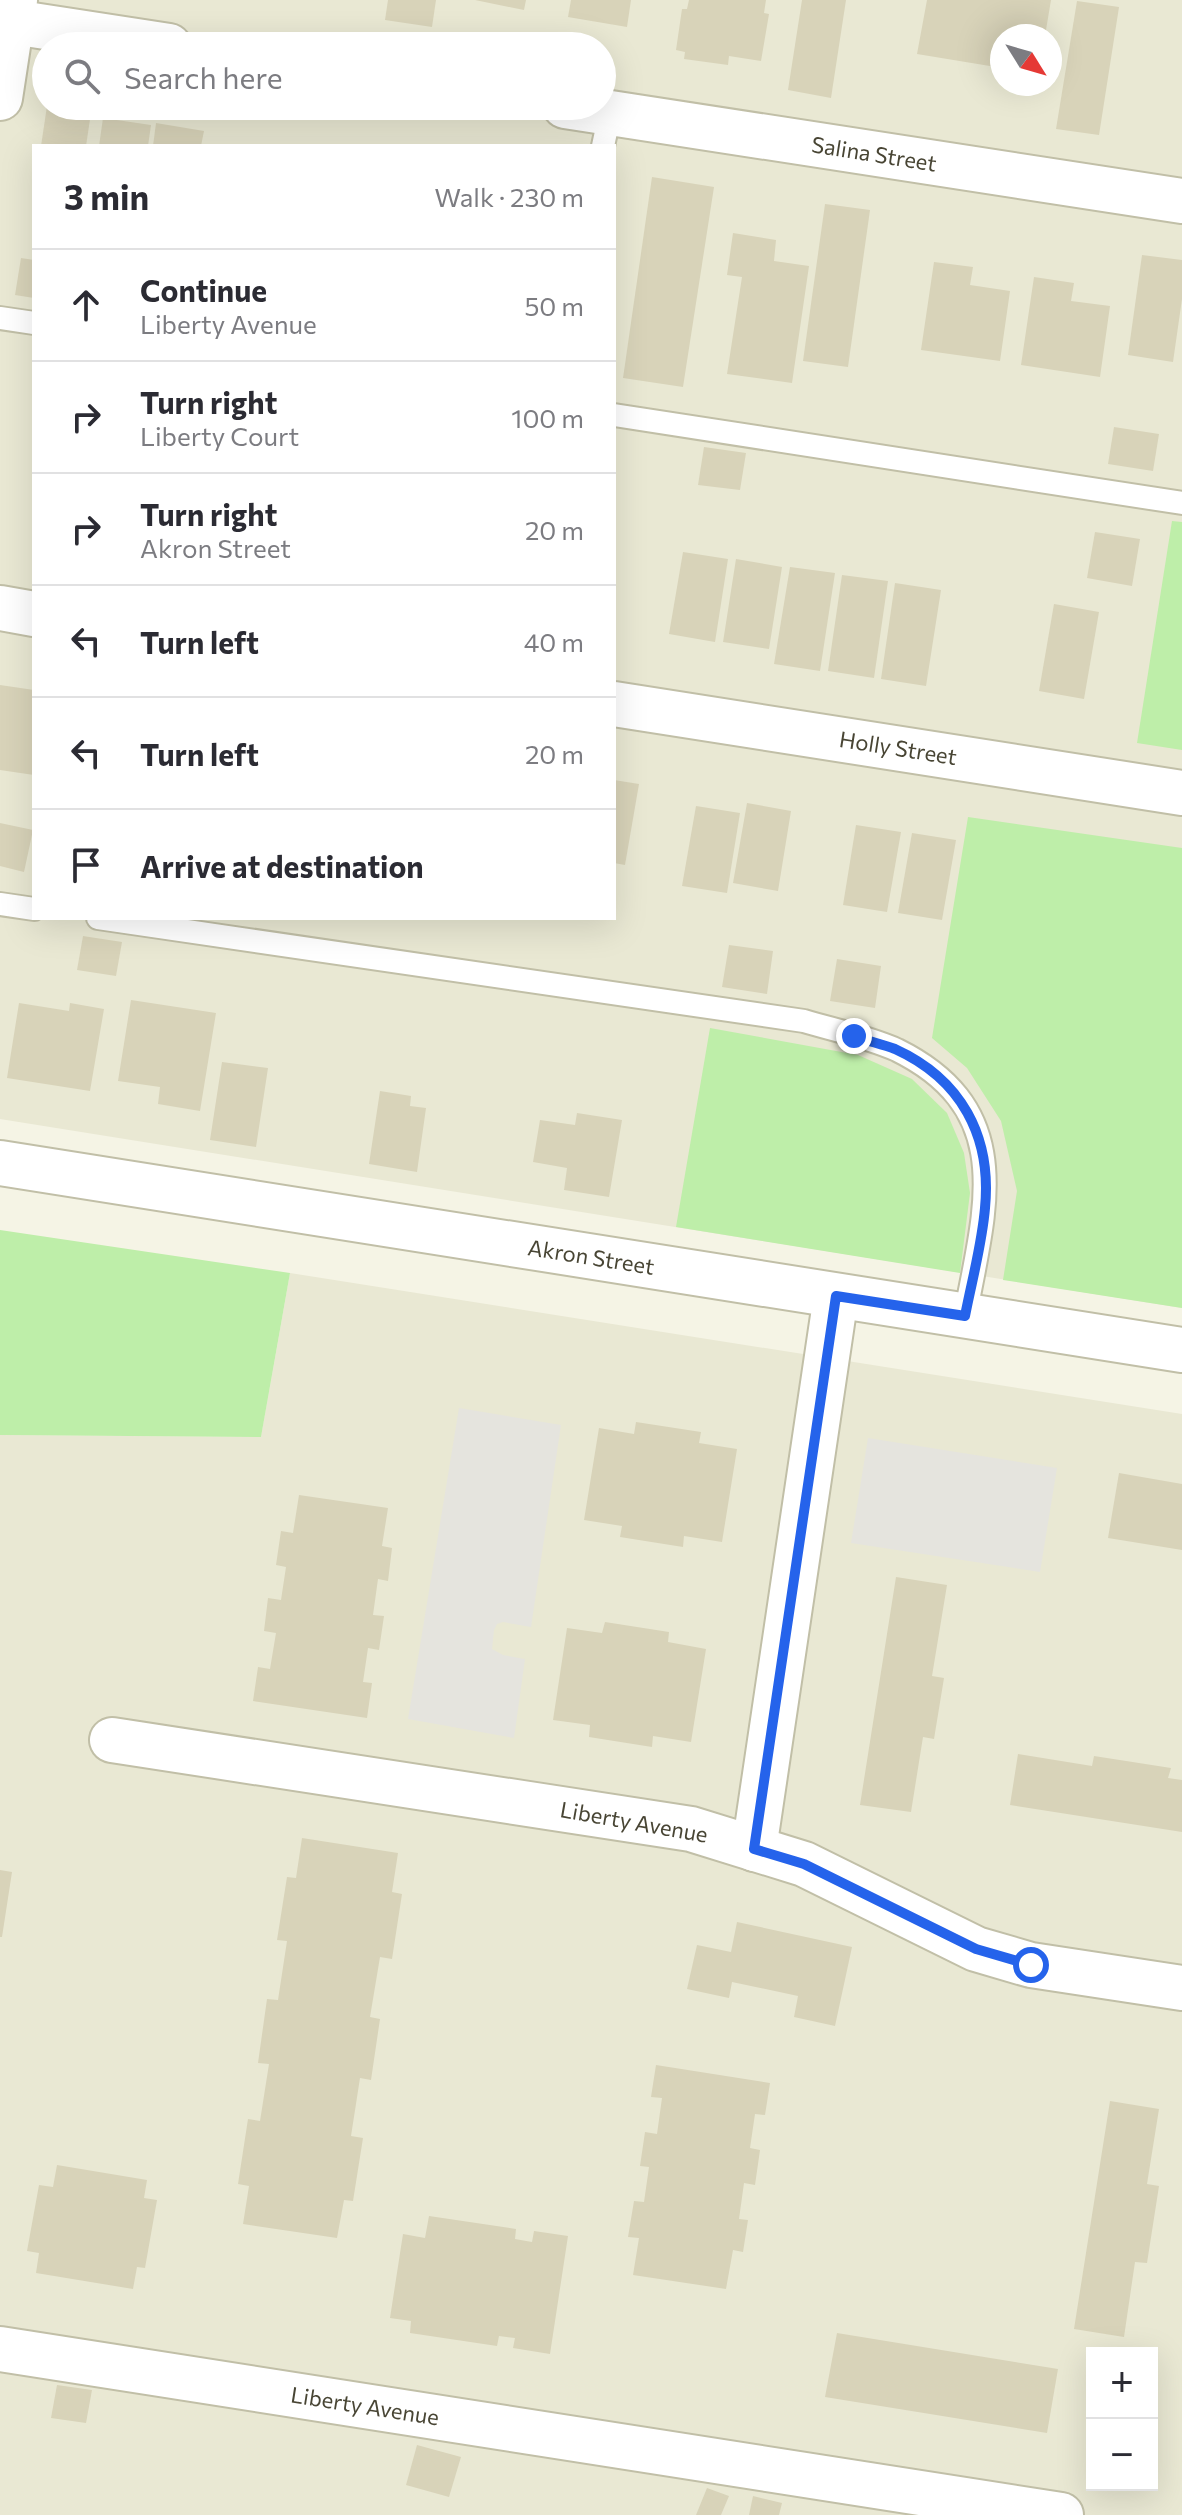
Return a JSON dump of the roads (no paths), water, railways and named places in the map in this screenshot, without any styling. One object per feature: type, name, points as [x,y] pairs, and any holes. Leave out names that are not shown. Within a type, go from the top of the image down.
[{"type":"street","points":[[0,98],[9,14],[99,32]]},
{"type":"street","name":"Salina Street","points":[[606,129],[1182,201]]},
{"type":"street","points":[[0,608],[32,614]]},
{"type":"street","name":"Holly Street","points":[[616,704],[1182,793]]},
{"type":"street","name":"Akron Street","points":[[0,1163],[1182,1350]]},
{"type":"street","points":[[754,1849],[836,1296]]},
{"type":"street","name":"Liberty Avenue","points":[[112,1740],[691,1829],[804,1864],[976,1949],[1031,1965],[1182,1988]]},
{"type":"street","name":"Liberty Avenue","points":[[0,2349],[1061,2515]]},
{"type":"lane","points":[[0,318],[32,323]]},
{"type":"lane","points":[[616,415],[1182,503]]},
{"type":"lane","points":[[0,904],[32,909]]},
{"type":"lane","points":[[112,920],[804,1021],[893,1049],[941,1079],[959,1099],[980,1139],[986,1176],[985,1210],[965,1316]]}]
